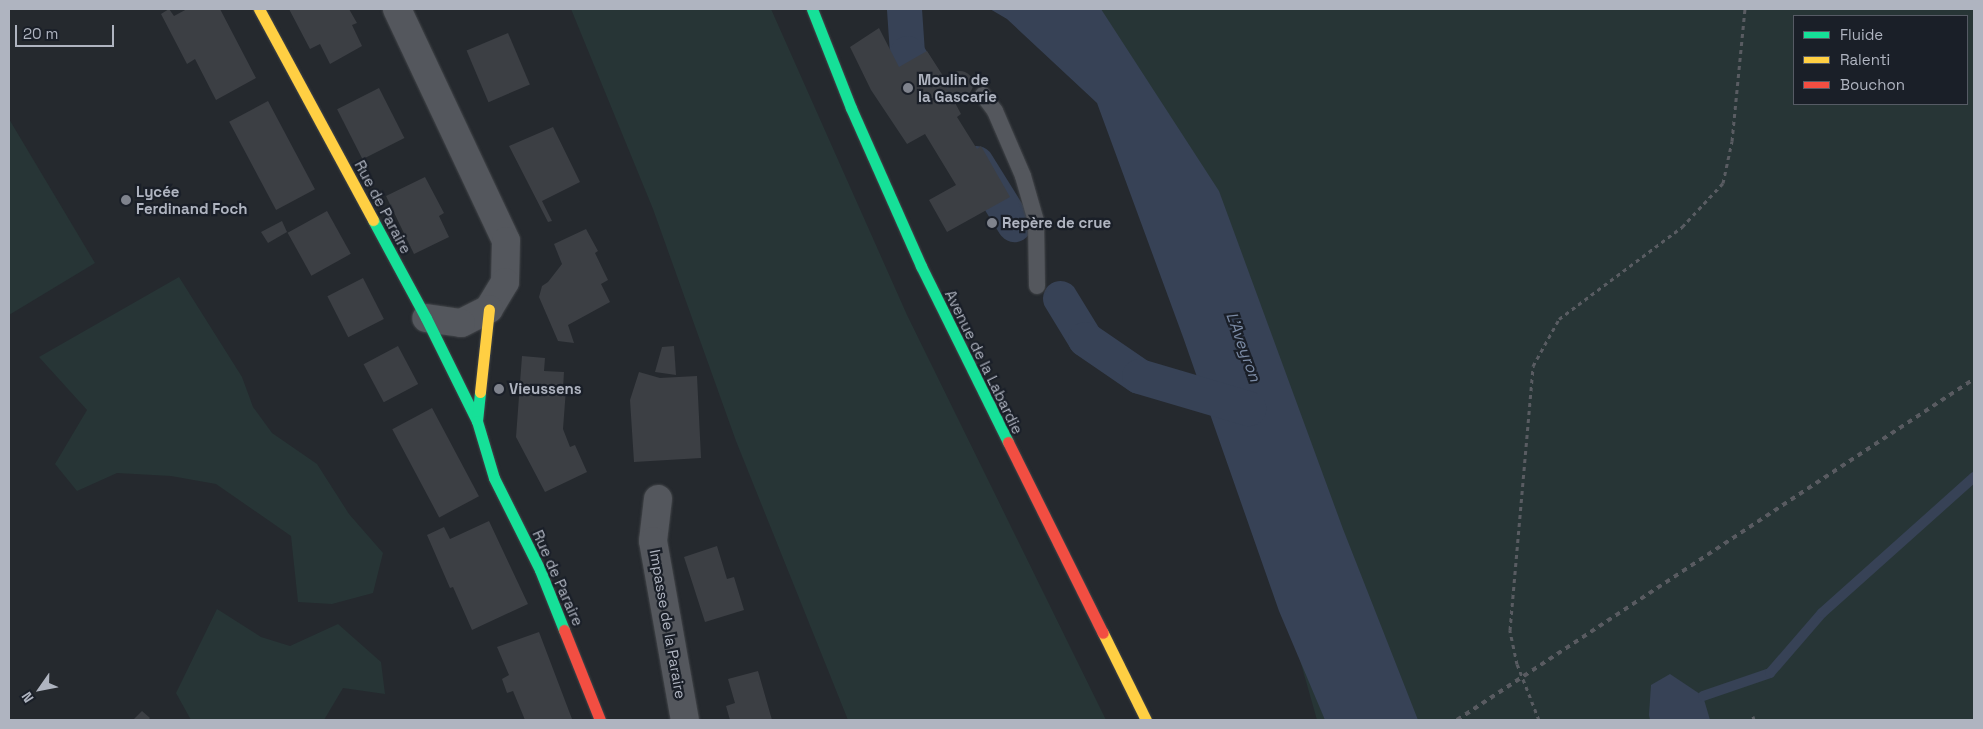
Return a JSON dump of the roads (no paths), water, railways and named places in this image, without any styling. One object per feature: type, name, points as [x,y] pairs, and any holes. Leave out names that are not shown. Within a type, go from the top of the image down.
[{"type":"street","name":"Rue de Paraire","points":[[259,9],[426,318],[477,421],[494,478],[540,570],[600,720]]},
{"type":"street","points":[[397,9],[506,241],[505,282],[490,309],[461,323],[426,318]]},
{"type":"street","name":"Avenue de la Labardie","points":[[812,9],[850,108],[921,266],[1146,720]]},
{"type":"street","name":"Rue de Paraire","points":[[477,421],[490,309]]},
{"type":"street","name":"Impasse de la Paraire","points":[[658,499],[653,542],[686,720]]},
{"type":"lane","points":[[983,95],[995,111],[1023,176],[1036,221],[1037,286]]},
{"type":"water","name":"L'Aveyron","points":[[990,9],[1101,9],[1219,191],[1343,529],[1418,720],[1325,720],[1279,611],[1183,337],[1097,103],[1007,19]]},
{"type":"water","points":[[1670,674],[1703,696],[1710,720],[1650,720],[1651,685]]},
{"type":"waterway","points":[[904,9],[907,53],[936,99]]},
{"type":"waterway","points":[[976,163],[1014,224]]},
{"type":"waterway","points":[[1060,298],[1085,339],[1139,376],[1248,408]]},
{"type":"waterway","points":[[1703,696],[1770,673],[1822,613],[1974,477]]},
{"type":"railway","points":[[1457,720],[1974,379]]},
{"type":"place","name":"Moulin de la Gascarie","points":[[908,88]]},
{"type":"place","name":"Lycée Ferdinand Foch","points":[[126,200]]},
{"type":"place","name":"Repère de crue","points":[[992,223]]},
{"type":"place","name":"Vieussens","points":[[499,389]]}]
